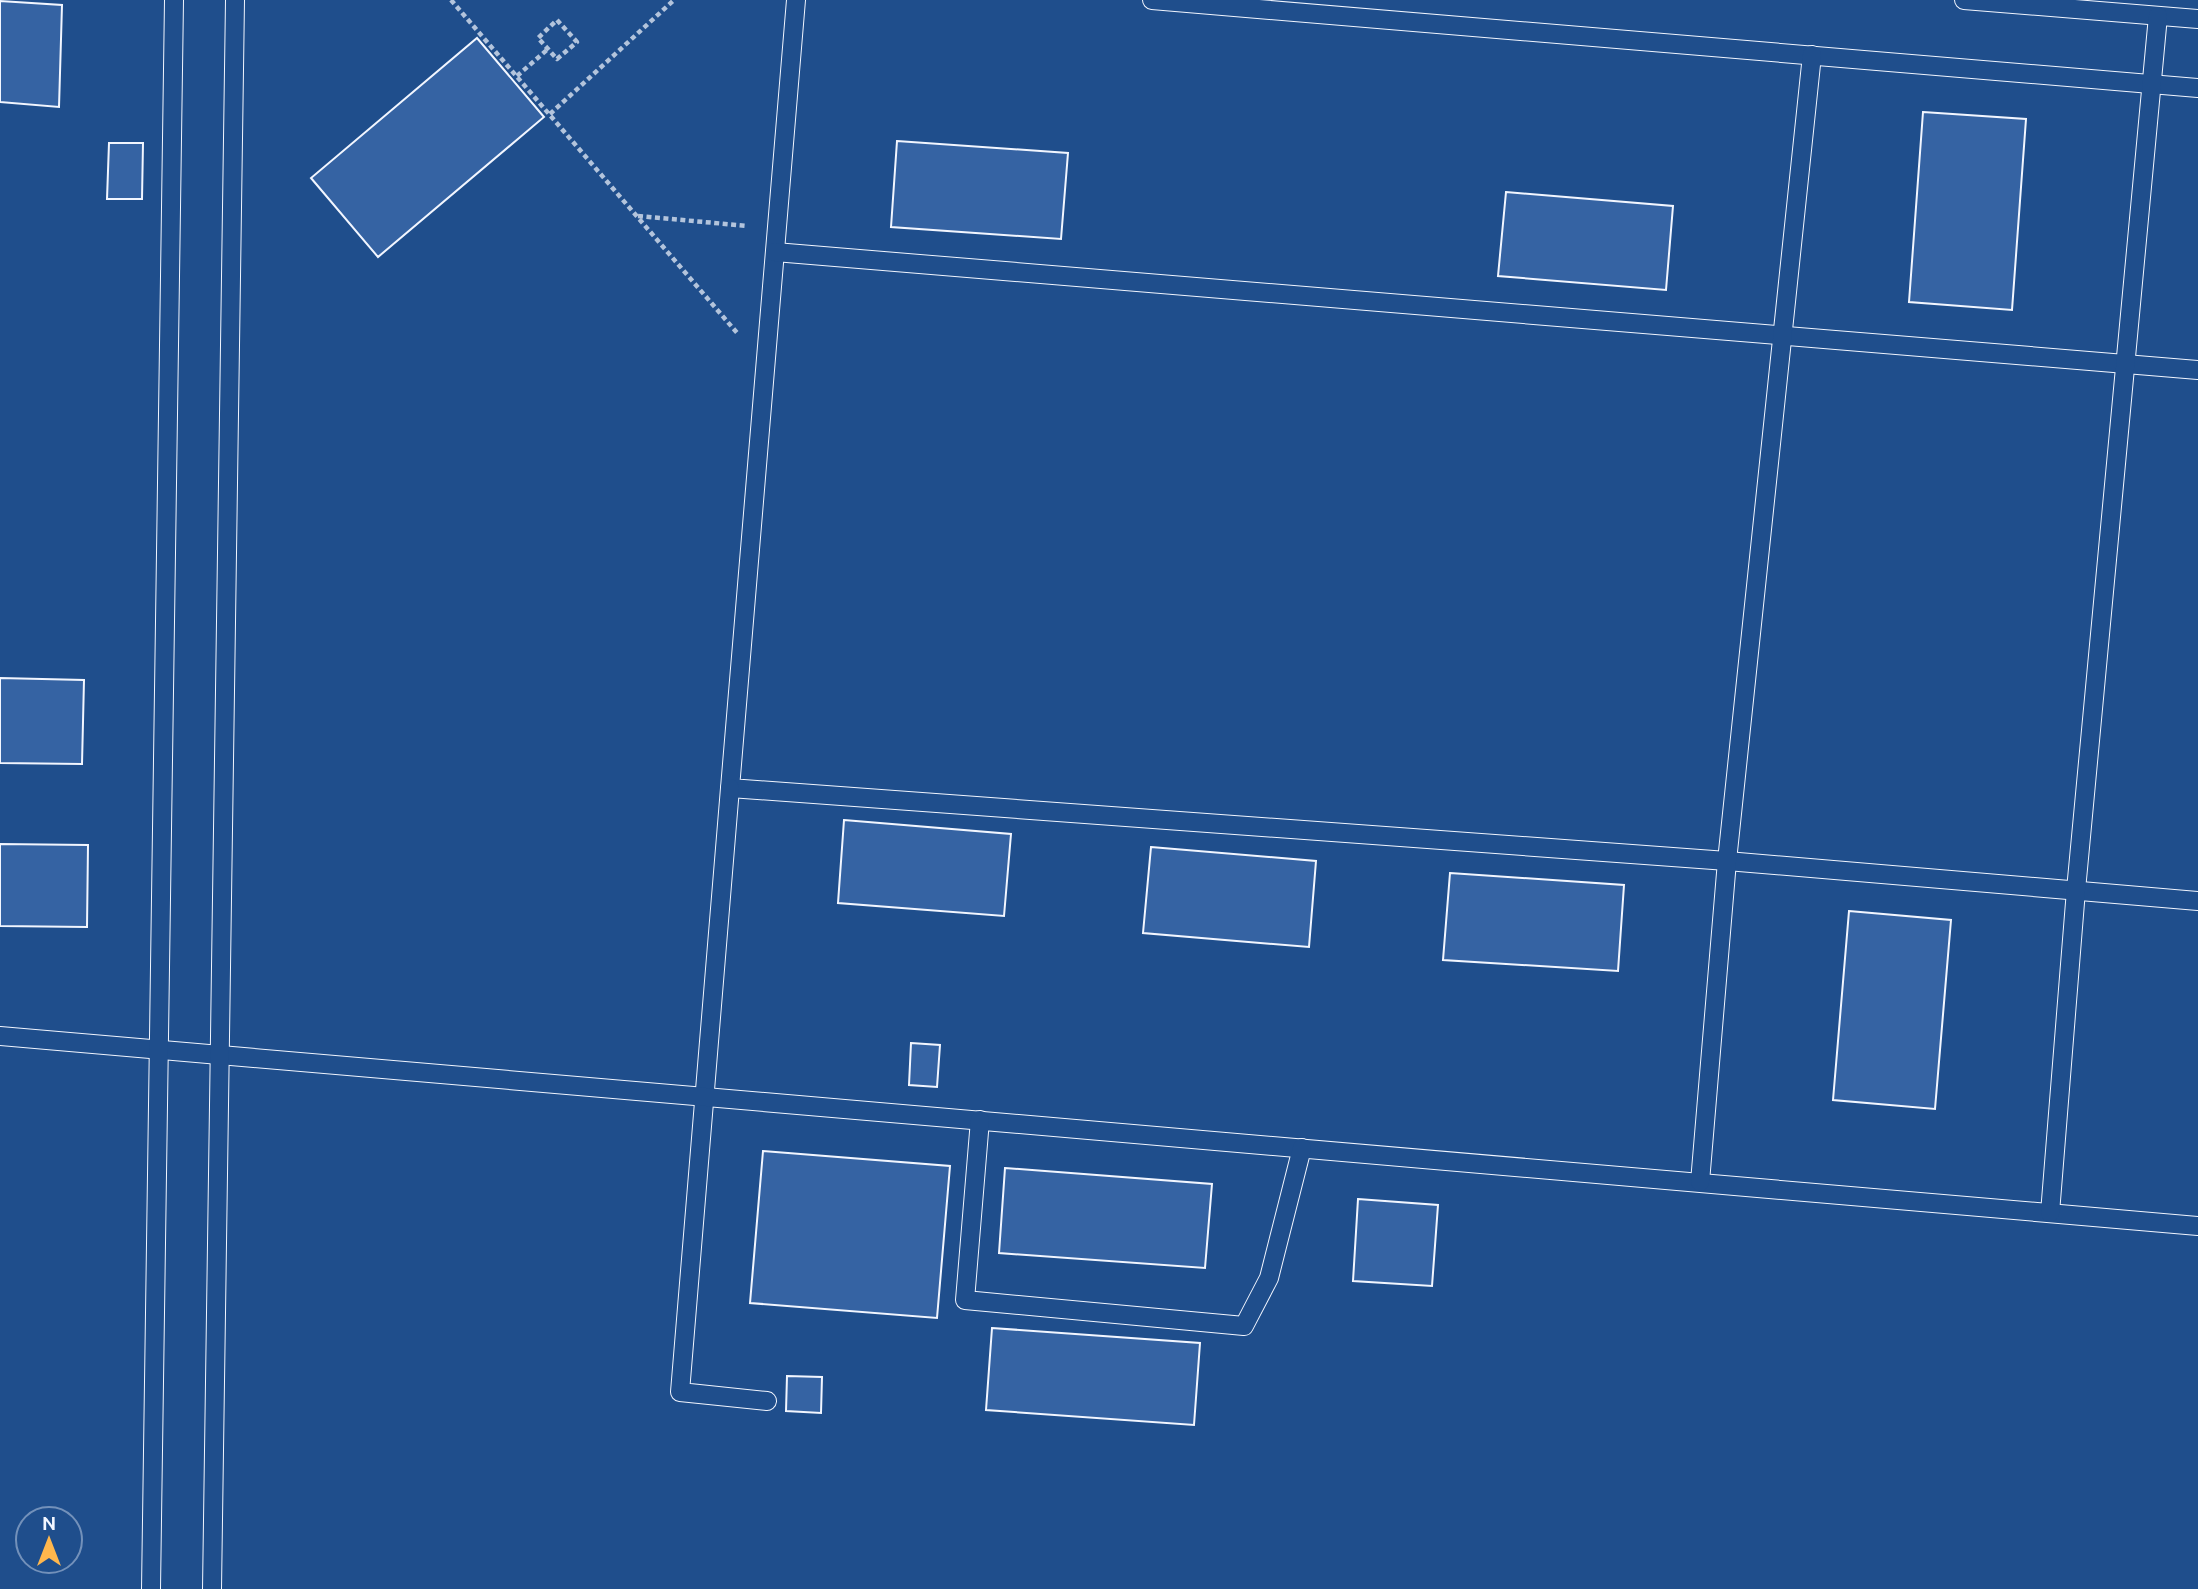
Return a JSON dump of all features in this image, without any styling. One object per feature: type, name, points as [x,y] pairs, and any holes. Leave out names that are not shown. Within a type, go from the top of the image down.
[{"type":"lane","points":[[151,1589],[174,0]]},
{"type":"lane","points":[[212,1589],[234,0]]},
{"type":"lane","points":[[767,1401],[680,1392],[796,0]]},
{"type":"lane","points":[[1152,0],[1225,3],[2198,88]]},
{"type":"lane","points":[[1964,0],[2198,19]]},
{"type":"lane","points":[[2050,1213],[2076,890],[2158,16]]},
{"type":"lane","points":[[1700,1182],[1727,861],[1812,55]]},
{"type":"lane","points":[[775,252],[2198,370]]},
{"type":"lane","points":[[730,788],[1727,861],[2198,901]]},
{"type":"lane","points":[[0,1036],[2198,1226]]},
{"type":"lane","points":[[980,1120],[965,1300],[1244,1326],[1269,1278],[1302,1148]]},
{"type":"path","points":[[451,0],[766,365]]},
{"type":"path","points":[[550,114],[674,0]]},
{"type":"path","points":[[557,20],[577,43],[557,59],[548,49],[538,38],[557,20]]},
{"type":"path","points":[[517,76],[548,49]]},
{"type":"path","points":[[638,216],[777,229]]},
{"type":"building","points":[[0,1],[62,5],[59,107],[0,102]]},
{"type":"building","points":[[477,38],[544,117],[378,257],[311,178]]},
{"type":"building","points":[[1923,112],[2026,119],[2012,310],[1909,302]]},
{"type":"building","points":[[897,141],[1068,153],[1061,239],[891,227]]},
{"type":"building","points":[[109,143],[143,143],[142,199],[107,199]]},
{"type":"building","points":[[1506,192],[1673,206],[1666,290],[1498,276]]},
{"type":"building","points":[[0,678],[84,680],[82,764],[0,763]]},
{"type":"building","points":[[844,820],[1011,834],[1004,916],[838,903]]},
{"type":"building","points":[[0,844],[88,845],[87,927],[0,926]]},
{"type":"building","points":[[1151,847],[1316,861],[1309,947],[1143,933]]},
{"type":"building","points":[[1450,873],[1624,885],[1618,971],[1443,960]]},
{"type":"building","points":[[1849,911],[1951,920],[1935,1109],[1833,1100]]},
{"type":"building","points":[[911,1043],[940,1045],[937,1087],[909,1085]]},
{"type":"building","points":[[763,1151],[950,1166],[937,1318],[750,1303]]},
{"type":"building","points":[[1005,1168],[1212,1184],[1205,1268],[999,1253]]},
{"type":"building","points":[[1358,1199],[1438,1205],[1432,1286],[1353,1281]]},
{"type":"building","points":[[992,1328],[1200,1343],[1194,1425],[986,1410]]},
{"type":"building","points":[[787,1376],[822,1377],[821,1413],[786,1411]]}]
